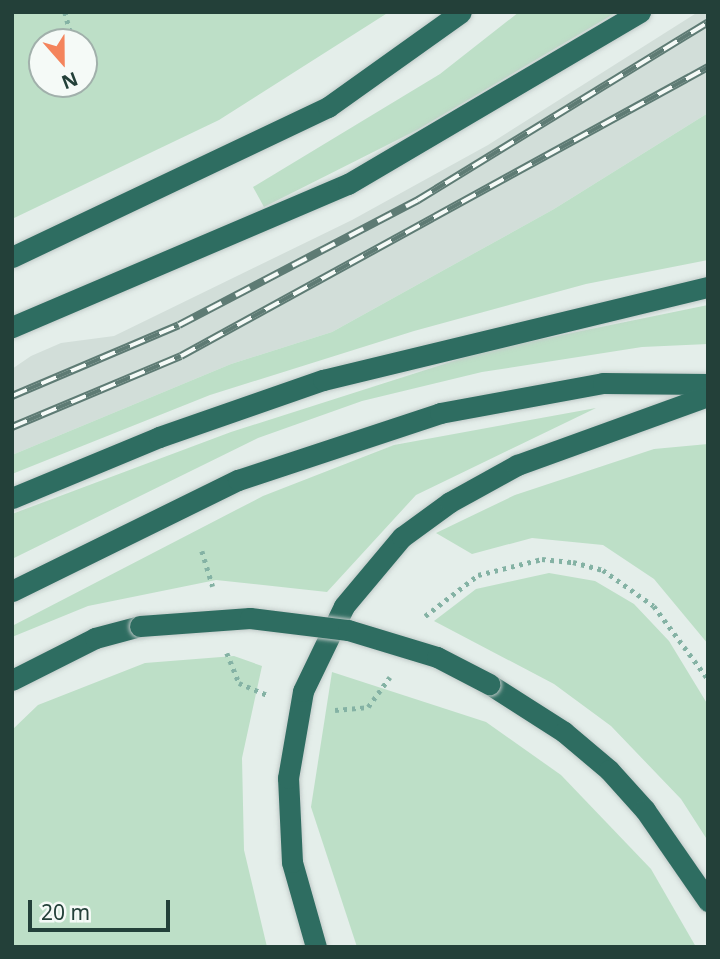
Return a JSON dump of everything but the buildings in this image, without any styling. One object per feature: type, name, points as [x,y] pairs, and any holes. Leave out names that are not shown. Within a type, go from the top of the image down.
[{"type":"highway","points":[[12,257],[328,107],[461,12]]},
{"type":"highway","points":[[12,327],[348,184],[640,12]]},
{"type":"highway","points":[[12,498],[159,437],[323,380],[708,287]]},
{"type":"highway","points":[[12,591],[239,480],[440,413],[603,383],[708,384]]},
{"type":"highway","points":[[316,947],[292,862],[288,778],[303,691],[344,606],[402,537],[450,502],[517,465],[708,396]]},
{"type":"highway","points":[[12,680],[95,638],[140,626],[250,618],[348,630],[438,657],[489,684],[564,732],[609,770],[645,810],[708,901]]},
{"type":"shaded area","points":[[698,12],[708,12],[708,113],[554,209],[332,332],[231,364],[12,455],[12,369],[31,356],[61,343],[114,336],[352,220],[488,145]]},
{"type":"green space","points":[[12,12],[389,12],[219,120],[12,219]]},
{"type":"green space","points":[[519,12],[617,12],[417,130],[264,207],[253,187],[440,74]]},
{"type":"green space","points":[[708,113],[708,260],[586,284],[414,331],[210,395],[12,474],[12,455],[231,364],[332,332],[554,209]]},
{"type":"green space","points":[[708,305],[708,344],[642,347],[482,372],[362,401],[258,438],[12,559],[12,514],[231,432],[488,350]]},
{"type":"green space","points":[[596,408],[416,495],[327,592],[216,580],[88,606],[12,637],[12,626],[263,496],[394,445]]},
{"type":"green space","points":[[708,444],[708,644],[654,579],[603,545],[532,538],[472,554],[436,533],[515,495],[654,449]]},
{"type":"green space","points":[[549,573],[595,581],[634,604],[669,641],[708,705],[708,841],[681,799],[611,726],[554,684],[434,621],[476,589]]},
{"type":"green space","points":[[234,656],[262,666],[242,758],[244,850],[267,947],[12,947],[12,730],[38,705],[145,663]]},
{"type":"green space","points":[[332,672],[486,722],[561,775],[651,869],[696,947],[357,947],[311,807]]},
{"type":"railway","points":[[12,396],[179,325],[418,200],[708,22]]},
{"type":"railway","points":[[12,427],[181,356],[708,67]]}]
